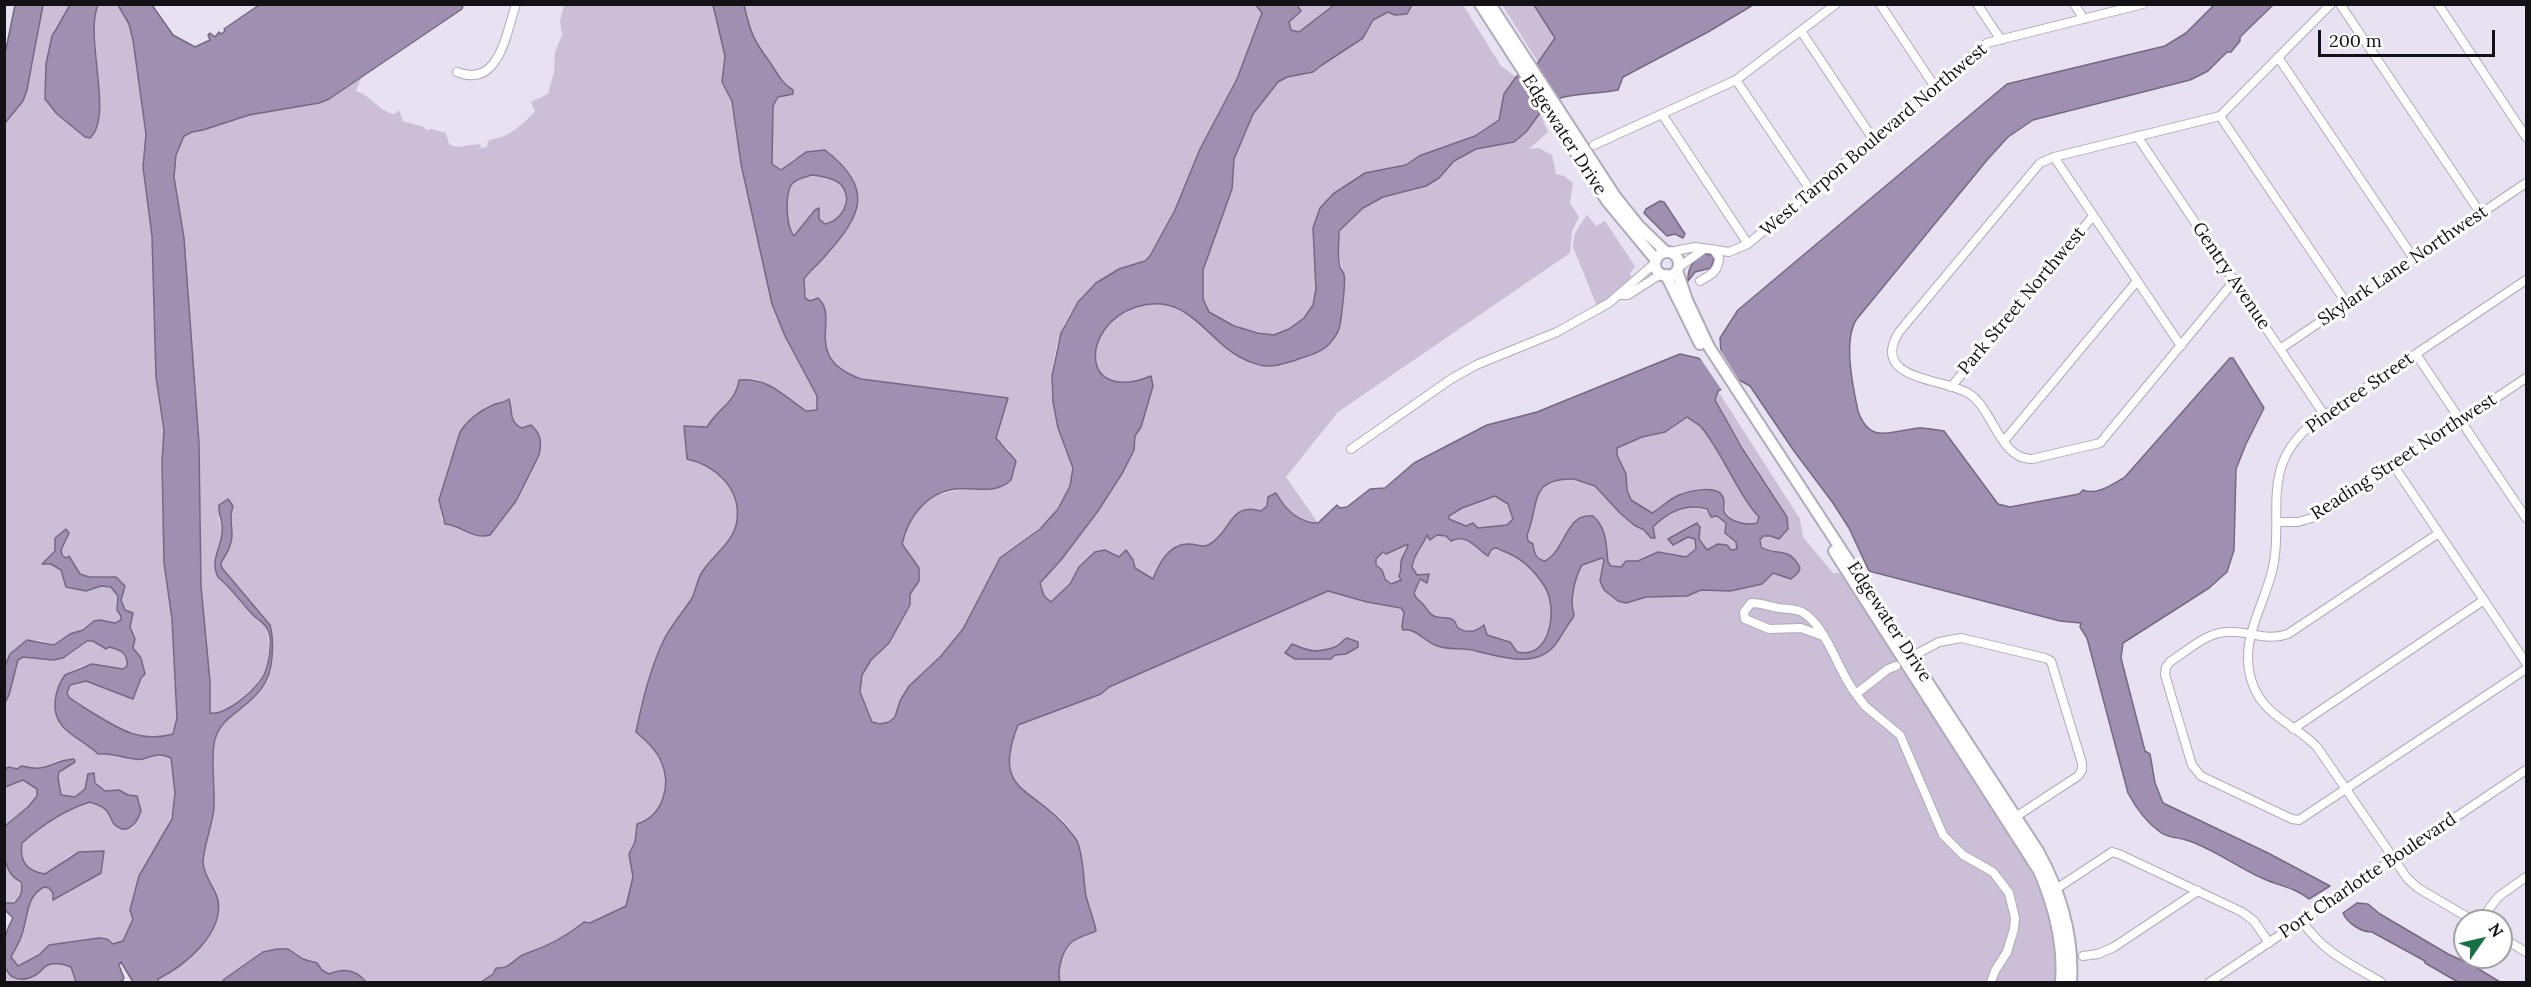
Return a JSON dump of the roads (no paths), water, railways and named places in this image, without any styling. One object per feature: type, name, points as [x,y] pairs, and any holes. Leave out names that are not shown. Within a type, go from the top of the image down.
[{"type":"street","points":[[457,72],[475,76],[482,74],[495,64],[516,4]]},
{"type":"street","name":"Edgewater Drive","points":[[1480,4],[1552,108],[1611,208],[1656,262],[1671,272],[1687,300],[1706,349],[2038,871],[2058,926],[2061,982]]},
{"type":"street","name":"Edgewater Drive","points":[[1485,4],[1491,12],[1493,8],[1525,66]]},
{"type":"street","points":[[1594,145],[1736,80],[1836,4]]},
{"type":"street","points":[[1880,4],[1935,87]]},
{"type":"street","points":[[1977,4],[2001,40]]},
{"type":"street","points":[[2074,4],[2084,19]]},
{"type":"street","name":"West Tarpon Boulevard Northwest","points":[[1668,252],[1695,247],[1729,252],[1748,243],[1987,43],[2143,4]]},
{"type":"street","points":[[2234,281],[2100,443],[2093,446],[2025,459],[2012,452],[1974,396],[1904,371],[1893,353],[1895,338],[2035,168],[2054,157],[2220,116],[2331,4]]},
{"type":"street","points":[[2340,4],[2481,213]]},
{"type":"street","points":[[2438,4],[2526,136]]},
{"type":"street","points":[[1801,31],[1873,139]]},
{"type":"street","points":[[2278,57],[2414,259]]},
{"type":"street","points":[[1736,80],[1810,191]]},
{"type":"street","name":"Edgewater Drive","points":[[1552,108],[1624,208],[1668,252],[1678,258],[1671,272]]},
{"type":"street","points":[[1662,114],[1748,243]]},
{"type":"street","points":[[2220,116],[2347,304]]},
{"type":"street","name":"Gentry Avenue","points":[[2137,136],[2325,416]]},
{"type":"street","points":[[2054,157],[2181,346]]},
{"type":"street","name":"Skylark Lane Northwest","points":[[2280,349],[2526,183]]},
{"type":"street","name":"Park Street Northwest","points":[[1951,387],[2093,216]]},
{"type":"street","points":[[1701,281],[1712,275],[1718,267],[1719,257],[1708,249]]},
{"type":"street","name":"West Tarpon Boulevard Northwest","points":[[1621,295],[1628,295],[1708,249]]},
{"type":"street","points":[[1351,449],[1451,379],[1476,365],[1557,332],[1621,295],[1624,289],[1668,252]]},
{"type":"street","name":"Pinetree Street","points":[[2454,909],[2412,884],[2317,747],[2270,712],[2256,692],[2249,667],[2250,634],[2271,575],[2275,553],[2278,479],[2286,455],[2301,434],[2526,280]]},
{"type":"street","points":[[2004,441],[2137,281]]},
{"type":"street","points":[[2416,354],[2526,518]]},
{"type":"street","name":"Reading Street Northwest","points":[[2277,522],[2298,522],[2319,516],[2526,378]]},
{"type":"street","points":[[2394,466],[2526,663]]},
{"type":"street","points":[[2439,533],[2288,634],[2274,638],[2230,631],[2216,634],[2171,662],[2166,667],[2165,675],[2192,765],[2201,776],[2292,819],[2299,820],[2526,669]]},
{"type":"street","points":[[2293,729],[2484,600]]},
{"type":"street","points":[[1823,636],[1800,628],[1769,629],[1745,619],[1744,612],[1751,603],[1776,608],[1791,608],[1799,611],[1814,623],[1823,636],[1846,681],[1865,706],[1900,735],[1943,835],[1963,855],[1993,872],[2009,893],[2015,918],[2014,929],[2007,952],[1991,982]]},
{"type":"street","points":[[1799,611],[1800,628]]},
{"type":"street","points":[[1856,694],[1893,666],[1939,642],[1961,638],[2051,661],[2082,763],[2082,770],[2078,776],[2017,816]]},
{"type":"street","name":"Edgewater Drive","points":[[1904,661],[2017,816],[2038,850],[2056,889],[2068,933],[2071,982]]},
{"type":"street","name":"Port Charlotte Boulevard","points":[[2216,981],[2526,770]]},
{"type":"street","points":[[2056,889],[2112,852],[2248,916],[2269,943]]},
{"type":"street","points":[[2489,909],[2498,897],[2526,877]]},
{"type":"street","points":[[2083,956],[2098,954],[2114,947],[2198,891]]},
{"type":"street","points":[[2302,921],[2315,940],[2326,950],[2378,982]]},
{"type":"street","points":[[2513,944],[2526,952]]}]
